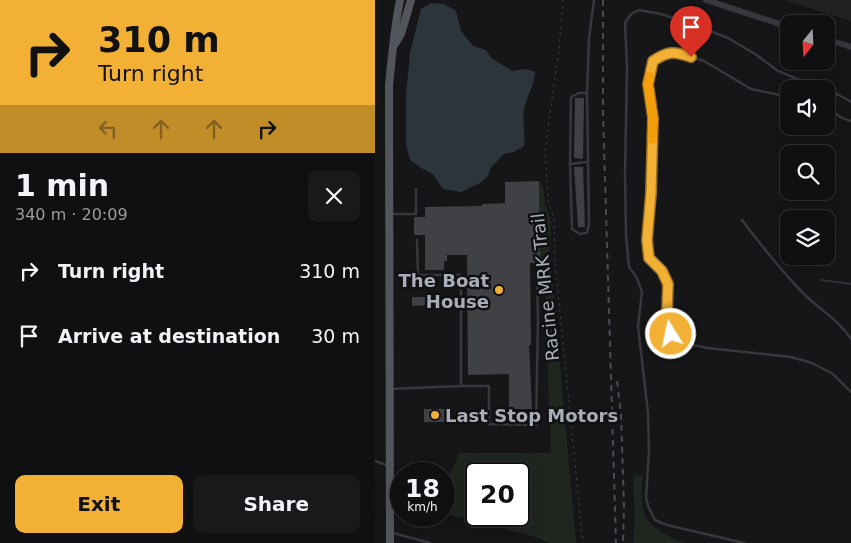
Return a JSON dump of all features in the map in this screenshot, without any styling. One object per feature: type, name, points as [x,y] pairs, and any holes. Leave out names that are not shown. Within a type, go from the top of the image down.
[{"type":"main road","points":[[390,462],[389,86],[395,44],[393,32],[400,0]]},
{"type":"main road","points":[[395,44],[401,34],[411,0]]},
{"type":"main road","points":[[390,527],[390,543]]},
{"type":"street","points":[[706,0],[780,24]]},
{"type":"street","points":[[835,42],[851,47]]},
{"type":"lane","points":[[587,93],[579,93],[571,97],[570,164],[572,229],[579,234],[587,233],[589,224],[587,93],[589,38],[595,0]]},
{"type":"lane","points":[[744,543],[667,525],[655,520],[648,506],[646,497],[649,452],[648,413],[639,326],[642,292],[637,278],[629,267],[626,235],[627,67],[625,23],[631,14],[639,10],[661,14],[727,38],[755,54],[778,71],[800,80]]},
{"type":"lane","points":[[780,95],[751,89],[704,61],[678,53],[664,54],[653,61],[648,84],[653,118],[651,193],[647,240],[649,258],[662,271],[668,284],[667,313],[671,334],[684,343],[708,348],[791,358],[812,363],[833,374],[851,392]]},
{"type":"lane","points":[[835,93],[851,102]]},
{"type":"lane","points":[[835,113],[851,122]]},
{"type":"lane","points":[[570,164],[587,162]]},
{"type":"lane","points":[[389,214],[416,214],[416,189]]},
{"type":"lane","points":[[742,220],[777,265],[806,296],[840,325],[851,339]]},
{"type":"lane","points":[[417,240],[418,275],[461,275],[461,386]]},
{"type":"lane","points":[[390,389],[489,386],[489,424],[536,425],[537,270]]},
{"type":"lane","points":[[375,461],[390,466]]},
{"type":"lane","points":[[390,532],[427,543]]},
{"type":"path","name":"Racine MRK Trail","points":[[563,0],[559,49],[545,150],[548,200],[554,219],[556,270],[583,543]]},
{"type":"shaded area","points":[[784,0],[851,0],[851,21]]},
{"type":"shaded area","points":[[431,3],[444,4],[456,11],[461,31],[473,46],[486,50],[491,58],[512,71],[526,69],[535,72],[524,111],[524,146],[514,152],[504,154],[491,167],[488,176],[480,183],[461,192],[443,189],[433,174],[410,160],[406,145],[406,96],[410,53],[421,9]]},
{"type":"shaded area","points":[[539,181],[543,186],[545,202],[551,222],[550,251],[576,543],[550,543],[498,527],[530,527],[530,462],[465,462],[465,518],[455,516],[455,462],[459,453],[551,453],[545,264],[540,263]]},
{"type":"shaded area","points":[[643,475],[642,501],[647,519],[660,531],[684,543],[633,543],[635,515],[634,476]]},
{"type":"building","points":[[575,98],[584,98],[583,159],[574,158]]},
{"type":"building","points":[[574,167],[583,167],[585,227],[578,227]]},
{"type":"building","points":[[539,181],[540,263],[530,263],[531,345],[529,345],[532,409],[509,409],[509,374],[468,375],[467,255],[447,255],[447,261],[444,261],[444,270],[425,270],[425,235],[414,235],[414,217],[425,217],[425,207],[482,206],[482,204],[505,203],[505,182]]},
{"type":"building","points":[[412,297],[431,297],[431,305],[412,306]]},
{"type":"building","name":"Last Stop Motors","points":[[424,409],[445,409],[445,422],[424,422]]},
{"type":"waterway","points":[[821,280],[851,284]]},
{"type":"railway","points":[[603,0],[603,113],[616,543]]},
{"type":"railway","points":[[617,381],[621,414],[624,508],[623,543]]},
{"type":"slow traffic","points":[[650,76],[648,84],[653,118],[652,140]]},
{"type":"place","name":"The Boat House","points":[[499,290]]},
{"type":"place","name":"Last Stop Motors","points":[[435,415]]},
{"type":"route","points":[[671,334],[667,313],[668,284],[662,271],[649,258],[647,240],[651,193],[653,118],[648,84],[653,61],[664,54],[678,53],[691,57]]}]
